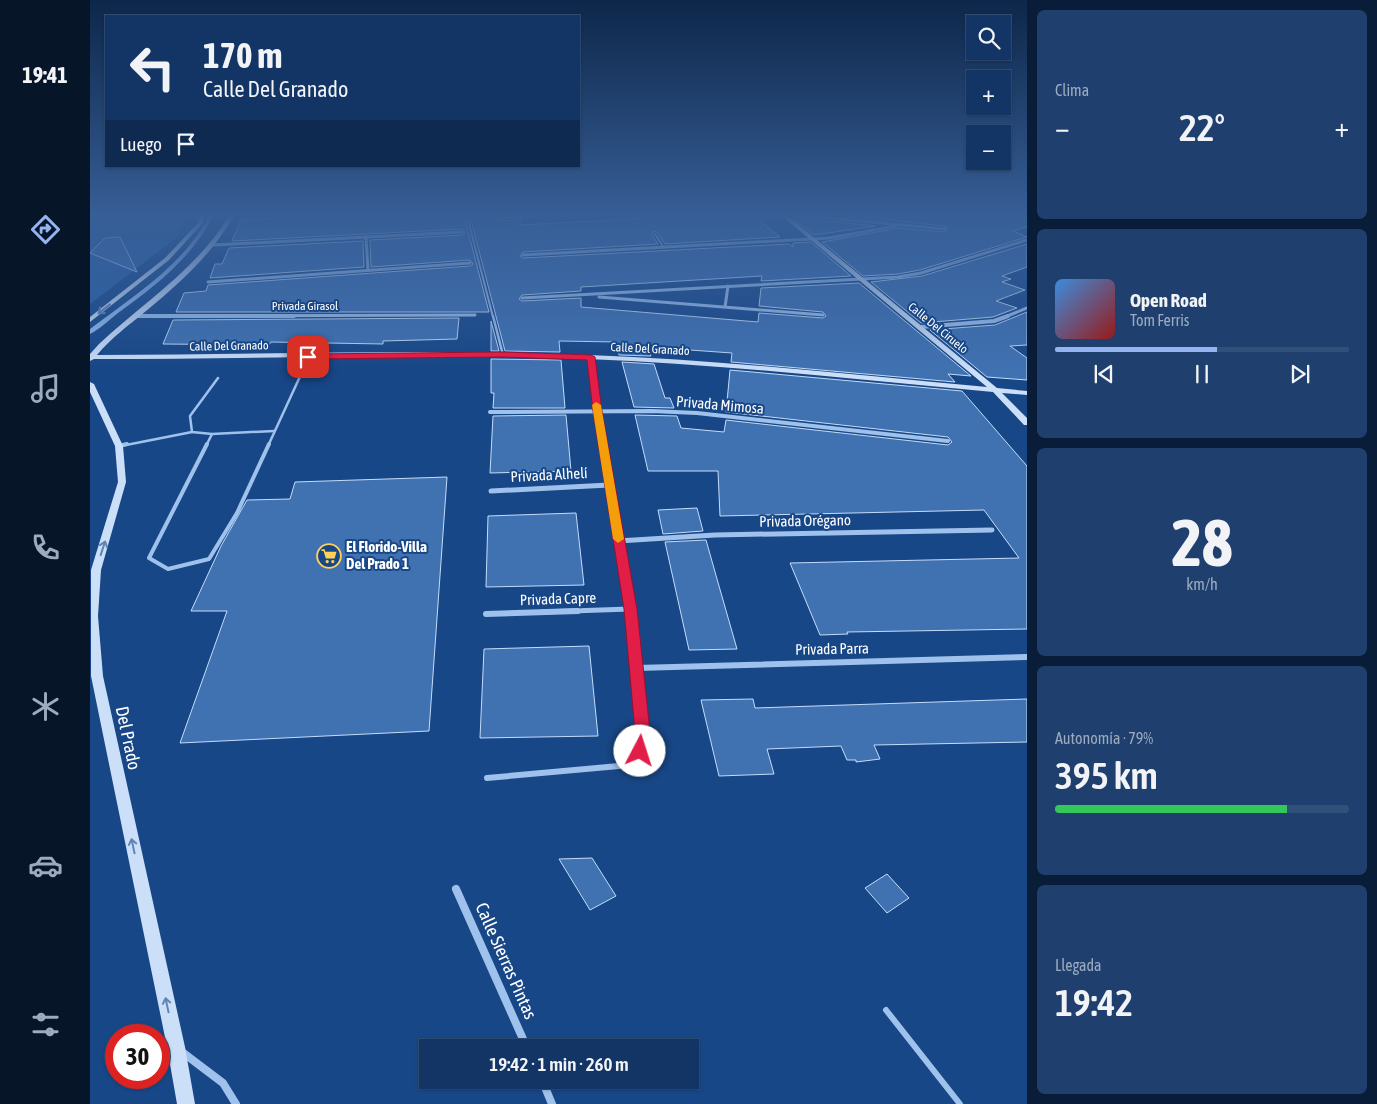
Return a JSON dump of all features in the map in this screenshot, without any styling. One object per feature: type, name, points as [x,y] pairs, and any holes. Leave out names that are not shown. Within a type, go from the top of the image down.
[{"type":"main road","points":[[90,320],[156,268]]},
{"type":"main road","points":[[90,358],[191,268]]},
{"type":"main road","name":"Calle Del Ciruelo","points":[[845,268],[920,327],[995,390],[1027,423]]},
{"type":"main road","name":"Calle Del Granado","points":[[90,358],[503,355],[591,357],[738,366],[1027,393]]},
{"type":"main road","name":"Del Prado","points":[[90,384],[119,446],[122,482],[96,570],[93,616],[97,676],[176,1047],[186,1104]]},
{"type":"street","points":[[208,282],[404,268]]},
{"type":"street","points":[[522,298],[585,296],[858,279],[921,273],[939,268]]},
{"type":"street","points":[[725,307],[728,286]]},
{"type":"street","points":[[585,296],[823,316]]},
{"type":"street","points":[[920,327],[994,321],[1027,308]]},
{"type":"street","name":"Privada Girasol","points":[[135,316],[475,315]]},
{"type":"street","points":[[487,778],[619,766],[640,751],[642,732],[630,609],[597,411],[591,357]]},
{"type":"street","name":"Privada Mimosa","points":[[490,412],[597,411],[697,413],[948,441]]},
{"type":"street","name":"Privada Alhelí","points":[[491,491],[609,484]]},
{"type":"street","name":"Privada Orégano","points":[[618,541],[714,535],[992,530]]},
{"type":"street","name":"Privada Capre","points":[[486,614],[630,609]]},
{"type":"street","name":"Privada Parra","points":[[637,668],[1027,657]]},
{"type":"street","name":"Calle Sierras Pintas","points":[[456,889],[523,1039]]},
{"type":"street","points":[[176,1047],[223,1083],[236,1104]]},
{"type":"street","points":[[546,1089],[552,1104]]},
{"type":"lane","points":[[480,268],[503,355]]},
{"type":"lane","points":[[212,434],[149,558],[168,569],[209,560],[236,513],[308,357]]},
{"type":"lane","points":[[192,432],[190,416],[218,378]]},
{"type":"lane","points":[[119,446],[192,432],[212,434],[274,431]]},
{"type":"lane","points":[[886,1010],[960,1104]]},
{"type":"shaded area","points":[[90,268],[138,268],[90,304]]},
{"type":"building","points":[[126,268],[135,268],[137,272]]},
{"type":"building","points":[[214,268],[357,268],[210,278]]},
{"type":"building","points":[[449,268],[477,268],[489,312],[176,312],[184,293],[206,291],[208,285]]},
{"type":"building","points":[[483,268],[841,268],[851,276],[761,281],[762,276],[581,287],[581,291],[522,295],[519,299],[522,301],[581,298],[581,307],[758,322],[759,313],[823,318],[826,316],[823,312],[759,306],[761,288],[859,283],[971,376],[948,374],[955,382],[731,362],[732,353],[648,347],[651,356],[619,355],[616,342],[559,341],[560,352],[505,351]]},
{"type":"building","points":[[853,268],[928,268],[898,274],[863,276]]},
{"type":"building","points":[[950,268],[1026,268],[1002,276],[1011,279],[1002,282],[1025,290],[996,301],[1017,308],[993,317],[921,323],[871,282],[922,276]]},
{"type":"building","points":[[1027,312],[1027,345],[1010,346],[1027,358],[1027,380],[987,377],[930,330],[995,325]]},
{"type":"building","points":[[459,318],[457,339],[383,341],[383,344],[271,342],[269,345],[163,344],[173,320]]},
{"type":"building","points":[[491,321],[499,351],[491,351]]},
{"type":"building","points":[[491,359],[561,360],[565,408],[493,408],[494,393],[491,393]]},
{"type":"building","points":[[622,362],[654,364],[665,398],[670,398],[674,408],[634,407]]},
{"type":"building","points":[[730,370],[962,391],[1027,466],[1027,629],[847,632],[848,634],[820,635],[790,563],[1019,558],[984,510],[720,516],[718,471],[648,471],[635,415],[677,416],[681,428],[724,432],[726,420],[948,445],[952,442],[948,437],[726,412]]},
{"type":"building","points":[[566,415],[571,471],[490,473],[493,416]]},
{"type":"building","name":"El Florido-Villa Del Prado 1","points":[[447,477],[429,731],[180,743],[227,611],[191,611],[221,546],[247,500],[290,499],[295,482]]},
{"type":"building","points":[[697,508],[703,531],[663,534],[658,510]]},
{"type":"building","points":[[576,513],[584,585],[486,587],[488,516]]},
{"type":"building","points":[[706,540],[737,649],[689,650],[665,542]]},
{"type":"building","points":[[589,646],[598,736],[480,738],[484,649]]},
{"type":"building","points":[[753,699],[755,708],[1027,699],[1027,742],[874,745],[880,759],[856,762],[856,760],[847,760],[841,746],[767,749],[774,774],[719,776],[701,700]]},
{"type":"building","points":[[592,858],[616,896],[590,910],[559,859]]},
{"type":"building","points":[[887,874],[909,898],[887,913],[865,888]]},
{"type":"waterway","points":[[90,332],[158,280],[171,268]]},
{"type":"slow traffic","points":[[596,405],[618,539]]},
{"type":"place","name":"El Florido-Villa Del Prado 1","points":[[329,556]]},
{"type":"route","points":[[308,357],[503,355],[591,357],[597,411],[630,609],[642,732],[640,751]]}]
